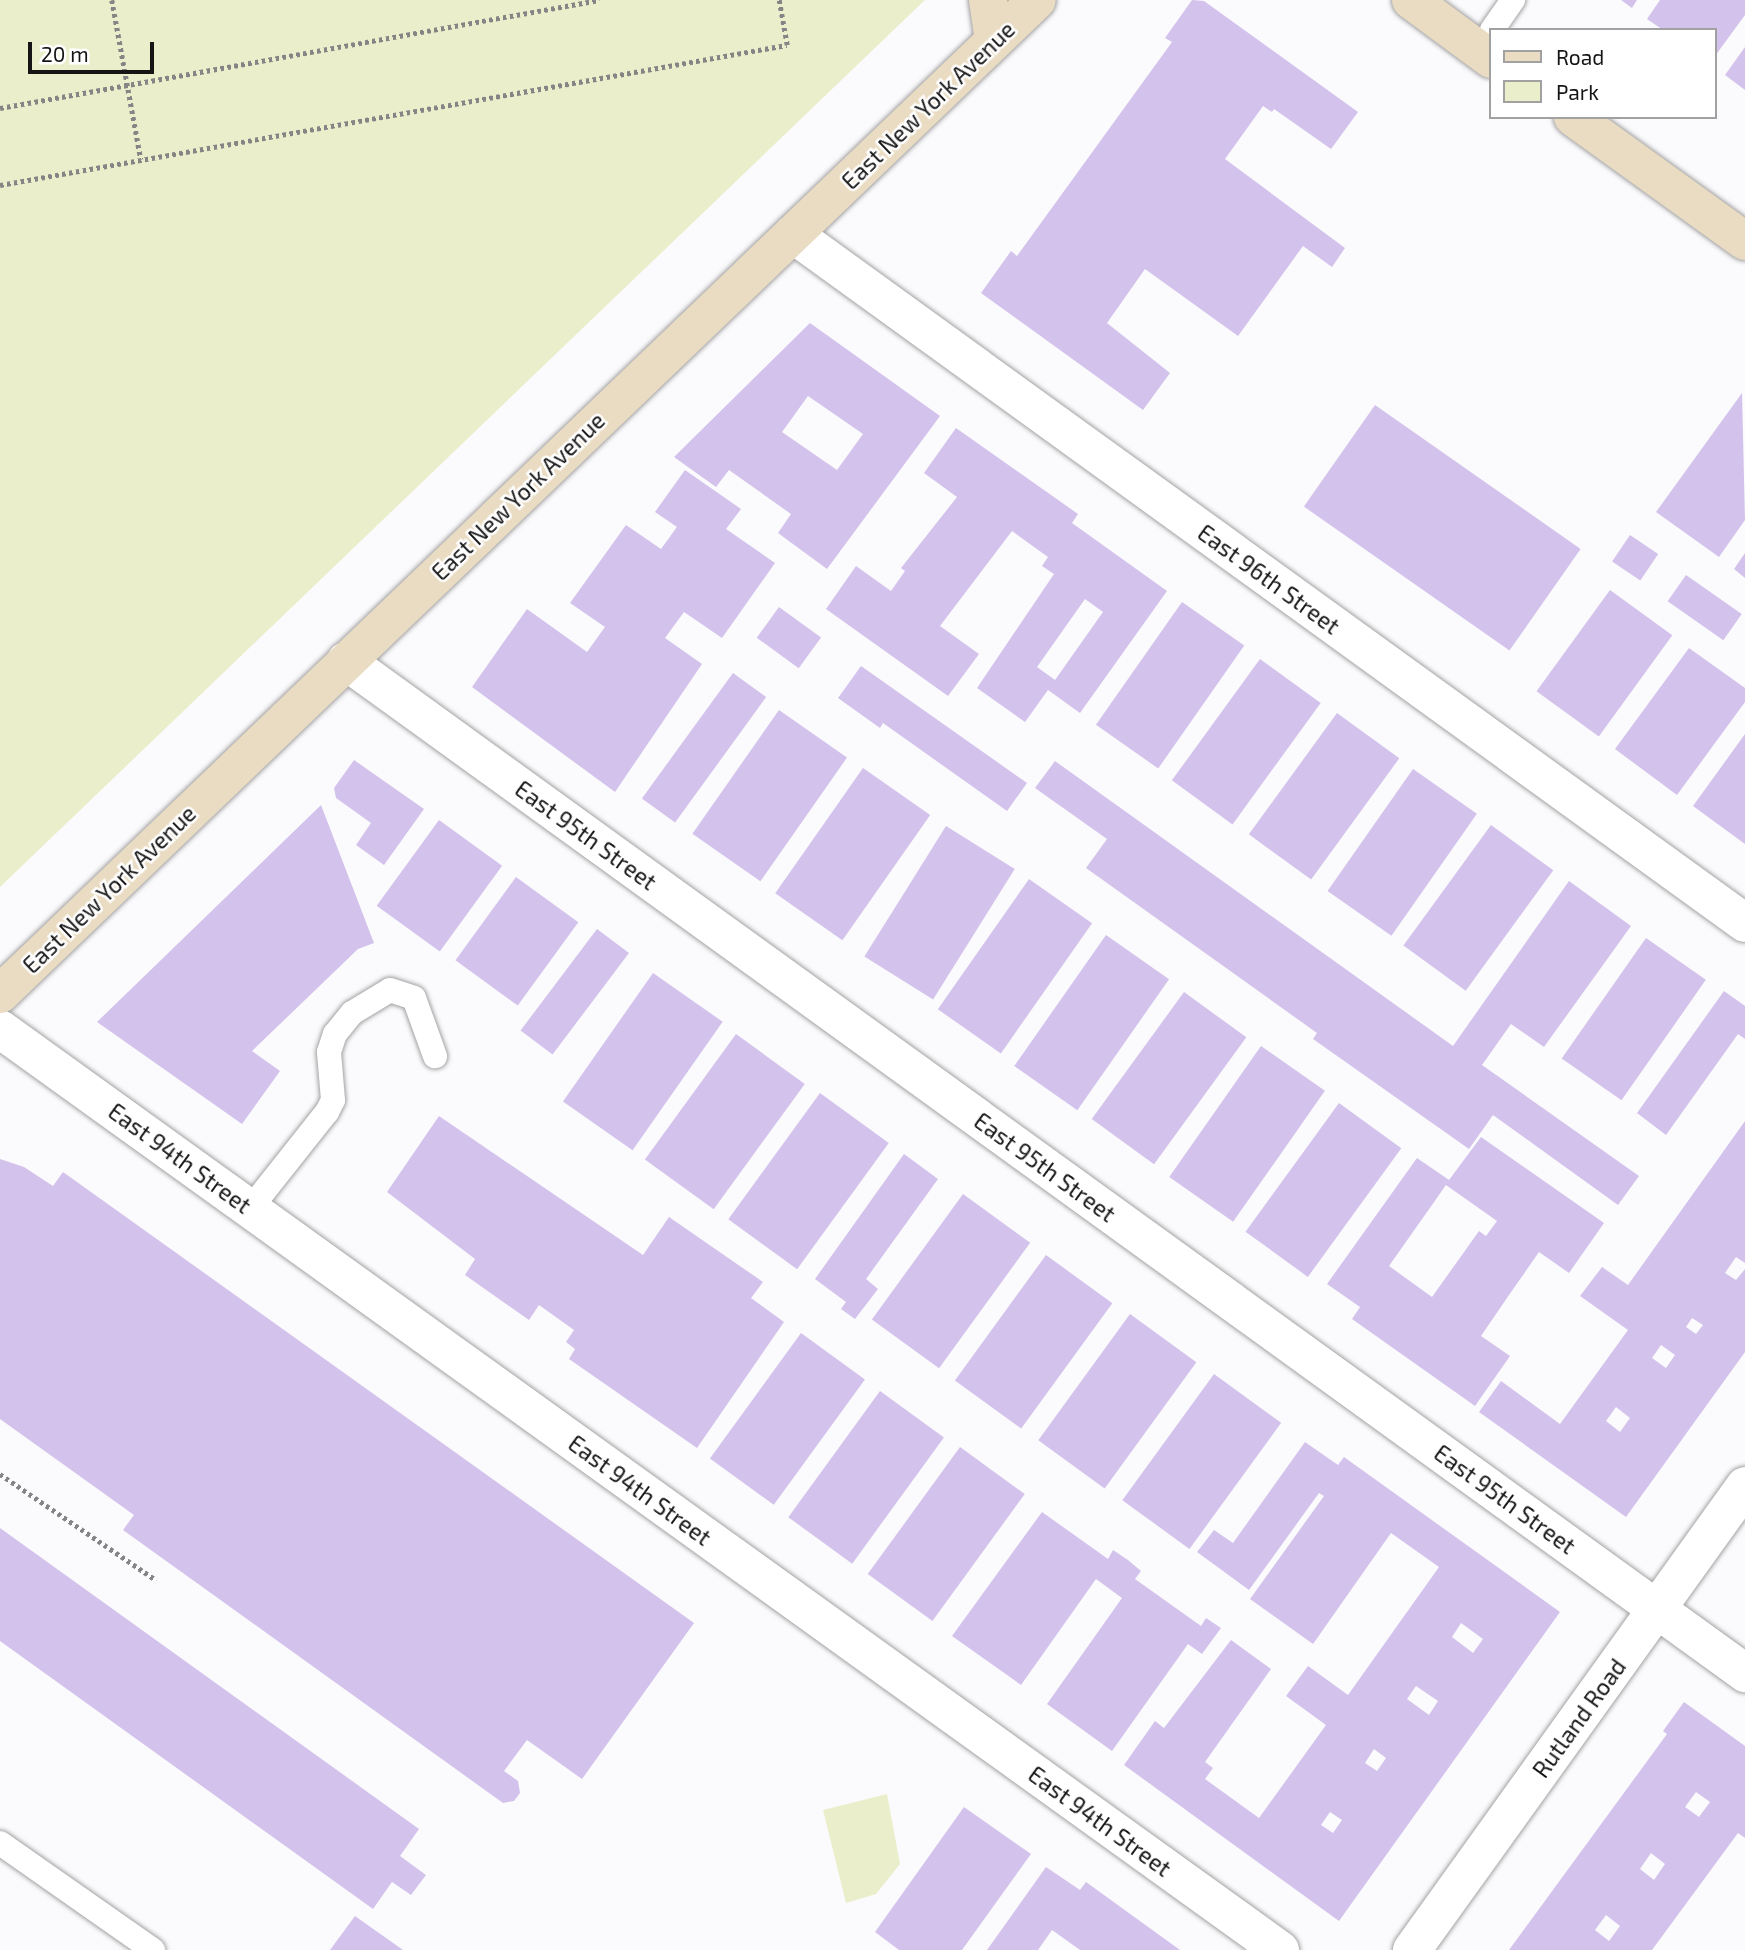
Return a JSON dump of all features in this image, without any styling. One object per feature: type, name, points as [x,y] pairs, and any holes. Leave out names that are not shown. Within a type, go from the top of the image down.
[{"type":"main road","points":[[988,0],[994,41]]},
{"type":"main road","name":"East New York Avenue","points":[[0,994],[1037,0]]},
{"type":"main road","points":[[1411,0],[1488,42]]},
{"type":"main road","points":[[1576,119],[1745,241]]},
{"type":"street","name":"East 96th Street","points":[[793,234],[1745,923]]},
{"type":"street","name":"East 95th Street","points":[[346,661],[1745,1673]]},
{"type":"street","name":"East 94th Street","points":[[0,1029],[1280,1950]]},
{"type":"street","name":"Rutland Road","points":[[1412,1950],[1745,1486]]},
{"type":"lane","points":[[1496,28],[1513,0]]},
{"type":"lane","points":[[250,1209],[327,1112],[333,1100],[329,1052],[352,1013],[390,990],[414,998],[435,1056]]},
{"type":"lane","points":[[0,1843],[153,1950]]},
{"type":"path","points":[[112,0],[141,159]]},
{"type":"path","points":[[0,108],[598,0]]},
{"type":"path","points":[[0,185],[787,45],[779,0]]},
{"type":"path","points":[[0,1474],[156,1580]]},
{"type":"green space","points":[[0,0],[925,0],[0,887]]},
{"type":"green space","points":[[887,1794],[900,1864],[876,1894],[846,1903],[823,1810]]},
{"type":"building","points":[[1192,0],[1204,1],[1358,112],[1331,149],[1274,109],[1272,112],[1263,106],[1225,159],[1345,248],[1332,267],[1303,246],[1238,336],[1145,269],[1107,323],[1170,373],[1143,410],[981,293],[1011,251],[1017,256],[1172,42],[1165,38]]},
{"type":"building","points":[[1621,0],[1637,0],[1632,8]]},
{"type":"building","points":[[1660,0],[1745,0],[1745,15],[1717,53],[1717,28],[1660,28],[1647,19]]},
{"type":"building","points":[[1745,47],[1745,90],[1725,75]]},
{"type":"building","points":[[810,323],[940,416],[827,569],[778,533],[791,514],[729,470],[716,487],[674,457]],"holes":[[[808,396],[863,434],[837,470],[782,432]]]},
{"type":"building","points":[[1742,393],[1745,520],[1719,557],[1656,512]]},
{"type":"building","points":[[1375,405],[1581,549],[1509,651],[1304,507]]},
{"type":"building","points":[[956,428],[1078,514],[1072,523],[1167,591],[1080,713],[1048,690],[1025,722],[977,688],[1054,574],[1042,566],[1048,557],[1012,531],[940,626],[979,654],[948,696],[826,609],[856,566],[891,591],[905,571],[901,568],[957,497],[924,473]],"holes":[[[1085,599],[1103,612],[1055,680],[1037,667]]]},
{"type":"building","points":[[685,470],[741,509],[726,529],[775,563],[722,638],[684,612],[665,638],[702,664],[615,792],[472,687],[527,609],[587,652],[605,627],[570,603],[626,525],[661,549],[677,527],[655,512]]},
{"type":"building","points":[[1630,535],[1658,554],[1640,581],[1612,562]]},
{"type":"building","points":[[1745,553],[1745,578],[1734,569]]},
{"type":"building","points":[[1686,575],[1742,614],[1723,640],[1668,601]]},
{"type":"building","points":[[1610,590],[1672,635],[1599,736],[1537,691]]},
{"type":"building","points":[[1182,602],[1244,646],[1158,768],[1096,725]]},
{"type":"building","points":[[779,607],[821,638],[799,668],[757,638]]},
{"type":"building","points":[[1689,648],[1745,688],[1745,702],[1677,795],[1615,749]]},
{"type":"building","points":[[1260,659],[1321,703],[1233,824],[1172,780]]},
{"type":"building","points":[[861,666],[1027,783],[1007,811],[883,723],[880,728],[838,698]]},
{"type":"building","points":[[733,673],[766,697],[675,822],[642,798]]},
{"type":"building","points":[[779,710],[847,758],[760,881],[692,834]]},
{"type":"building","points":[[1337,713],[1399,758],[1311,880],[1249,834]]},
{"type":"building","points":[[1745,734],[1745,844],[1693,806]]},
{"type":"building","points":[[354,760],[424,809],[384,865],[356,845],[371,823],[336,798],[334,788]]},
{"type":"building","points":[[1055,761],[1453,1046],[1569,881],[1631,926],[1544,1047],[1511,1024],[1482,1065],[1639,1176],[1618,1205],[1493,1115],[1469,1149],[1313,1039],[1317,1033],[1086,868],[1107,839],[1035,788]]},
{"type":"building","points":[[863,768],[930,815],[842,940],[775,893]]},
{"type":"building","points":[[1413,769],[1477,814],[1391,936],[1328,891]]},
{"type":"building","points":[[321,805],[374,943],[358,949],[252,1051],[280,1071],[242,1124],[97,1022]]},
{"type":"building","points":[[439,820],[502,866],[440,952],[377,906]]},
{"type":"building","points":[[1491,825],[1553,870],[1466,991],[1403,946]]},
{"type":"building","points":[[946,826],[1015,869],[933,1000],[864,957]]},
{"type":"building","points":[[516,877],[578,922],[518,1006],[455,960]]},
{"type":"building","points":[[1029,879],[1092,923],[1001,1053],[938,1009]]},
{"type":"building","points":[[597,929],[629,953],[553,1054],[521,1030]]},
{"type":"building","points":[[1106,935],[1169,979],[1077,1110],[1014,1066]]},
{"type":"building","points":[[1646,938],[1706,980],[1621,1100],[1562,1058]]},
{"type":"building","points":[[653,973],[723,1022],[633,1150],[563,1102]]},
{"type":"building","points":[[1724,991],[1745,1006],[1745,1039],[1738,1034],[1666,1135],[1637,1113]]},
{"type":"building","points":[[1184,992],[1246,1037],[1154,1164],[1092,1119]]},
{"type":"building","points":[[736,1034],[805,1084],[714,1209],[645,1159]]},
{"type":"building","points":[[1261,1046],[1325,1091],[1233,1222],[1169,1177]]},
{"type":"building","points":[[820,1093],[889,1143],[797,1269],[728,1219]]},
{"type":"building","points":[[1339,1103],[1401,1148],[1308,1277],[1246,1232]]},
{"type":"building","points":[[439,1116],[643,1255],[669,1217],[763,1282],[751,1298],[784,1322],[697,1448],[569,1359],[575,1349],[566,1342],[574,1330],[539,1305],[529,1320],[465,1275],[475,1259],[387,1192]]},
{"type":"building","points":[[1745,1121],[1745,1263],[1736,1257],[1725,1273],[1736,1280],[1745,1269],[1745,1352],[1626,1517],[1479,1412],[1501,1381],[1560,1424],[1628,1330],[1580,1296],[1602,1267],[1628,1285]],"holes":[[[1692,1318],[1703,1325],[1696,1334],[1686,1327]],[[1661,1345],[1675,1355],[1666,1368],[1652,1358]],[[1616,1407],[1630,1418],[1620,1432],[1606,1421]]]},
{"type":"building","points":[[1481,1137],[1604,1223],[1569,1273],[1539,1252],[1481,1336],[1510,1356],[1475,1406],[1352,1319],[1360,1307],[1327,1284],[1417,1158],[1449,1180]],"holes":[[[1446,1185],[1497,1221],[1486,1236],[1479,1231],[1432,1297],[1389,1266]]]},
{"type":"building","points":[[904,1154],[938,1179],[866,1279],[878,1289],[855,1319],[841,1309],[846,1302],[815,1279]]},
{"type":"building","points":[[0,1159],[24,1167],[53,1186],[63,1172],[694,1623],[582,1779],[527,1740],[504,1771],[518,1781],[520,1793],[514,1801],[503,1803],[123,1530],[134,1515],[0,1419]]},
{"type":"building","points":[[963,1194],[1030,1243],[939,1368],[872,1319]]},
{"type":"building","points":[[1046,1255],[1112,1303],[1021,1429],[955,1380]]},
{"type":"building","points":[[1130,1314],[1196,1362],[1105,1488],[1038,1440]]},
{"type":"building","points":[[801,1333],[865,1379],[774,1505],[710,1458]]},
{"type":"building","points":[[1214,1374],[1281,1423],[1189,1549],[1122,1500]]},
{"type":"building","points":[[880,1391],[944,1437],[852,1564],[788,1517]]},
{"type":"building","points":[[1305,1442],[1338,1465],[1344,1457],[1560,1612],[1339,1921],[1124,1765],[1155,1721],[1164,1728],[1231,1640],[1271,1669],[1205,1762],[1213,1768],[1205,1779],[1259,1818],[1326,1725],[1286,1696],[1308,1666],[1348,1695],[1439,1567],[1391,1533],[1313,1644],[1250,1599],[1324,1496],[1319,1493],[1249,1590],[1197,1552],[1214,1530],[1233,1543]],"holes":[[[1461,1623],[1483,1639],[1473,1653],[1452,1637]],[[1416,1686],[1438,1701],[1429,1715],[1407,1699]],[[1374,1749],[1386,1758],[1377,1771],[1365,1763]],[[1330,1812],[1342,1820],[1333,1833],[1321,1825]]]},
{"type":"building","points":[[960,1447],[1025,1494],[932,1621],[868,1574]]},
{"type":"building","points":[[1042,1512],[1108,1559],[1113,1550],[1128,1560],[1141,1571],[1135,1579],[1201,1626],[1206,1618],[1221,1628],[1202,1654],[1188,1644],[1112,1751],[1047,1704],[1122,1598],[1096,1579],[1021,1685],[952,1636]]},
{"type":"building","points":[[0,1528],[419,1829],[400,1856],[426,1875],[411,1895],[392,1882],[373,1909],[0,1641]]},
{"type":"building","points":[[1684,1702],[1745,1746],[1745,1838],[1738,1833],[1652,1950],[1509,1950],[1667,1734],[1663,1731]],"holes":[[[1696,1792],[1710,1802],[1699,1817],[1685,1807]],[[1651,1853],[1665,1864],[1654,1880],[1640,1869]],[[1606,1915],[1620,1926],[1609,1941],[1595,1930]]]},
{"type":"building","points":[[964,1807],[1031,1854],[962,1950],[899,1950],[875,1932]]},
{"type":"building","points":[[1046,1867],[1080,1890],[1086,1882],[1180,1950],[1080,1950],[1052,1930],[1038,1950],[987,1950]]},
{"type":"building","points":[[355,1916],[403,1950],[330,1950]]}]
